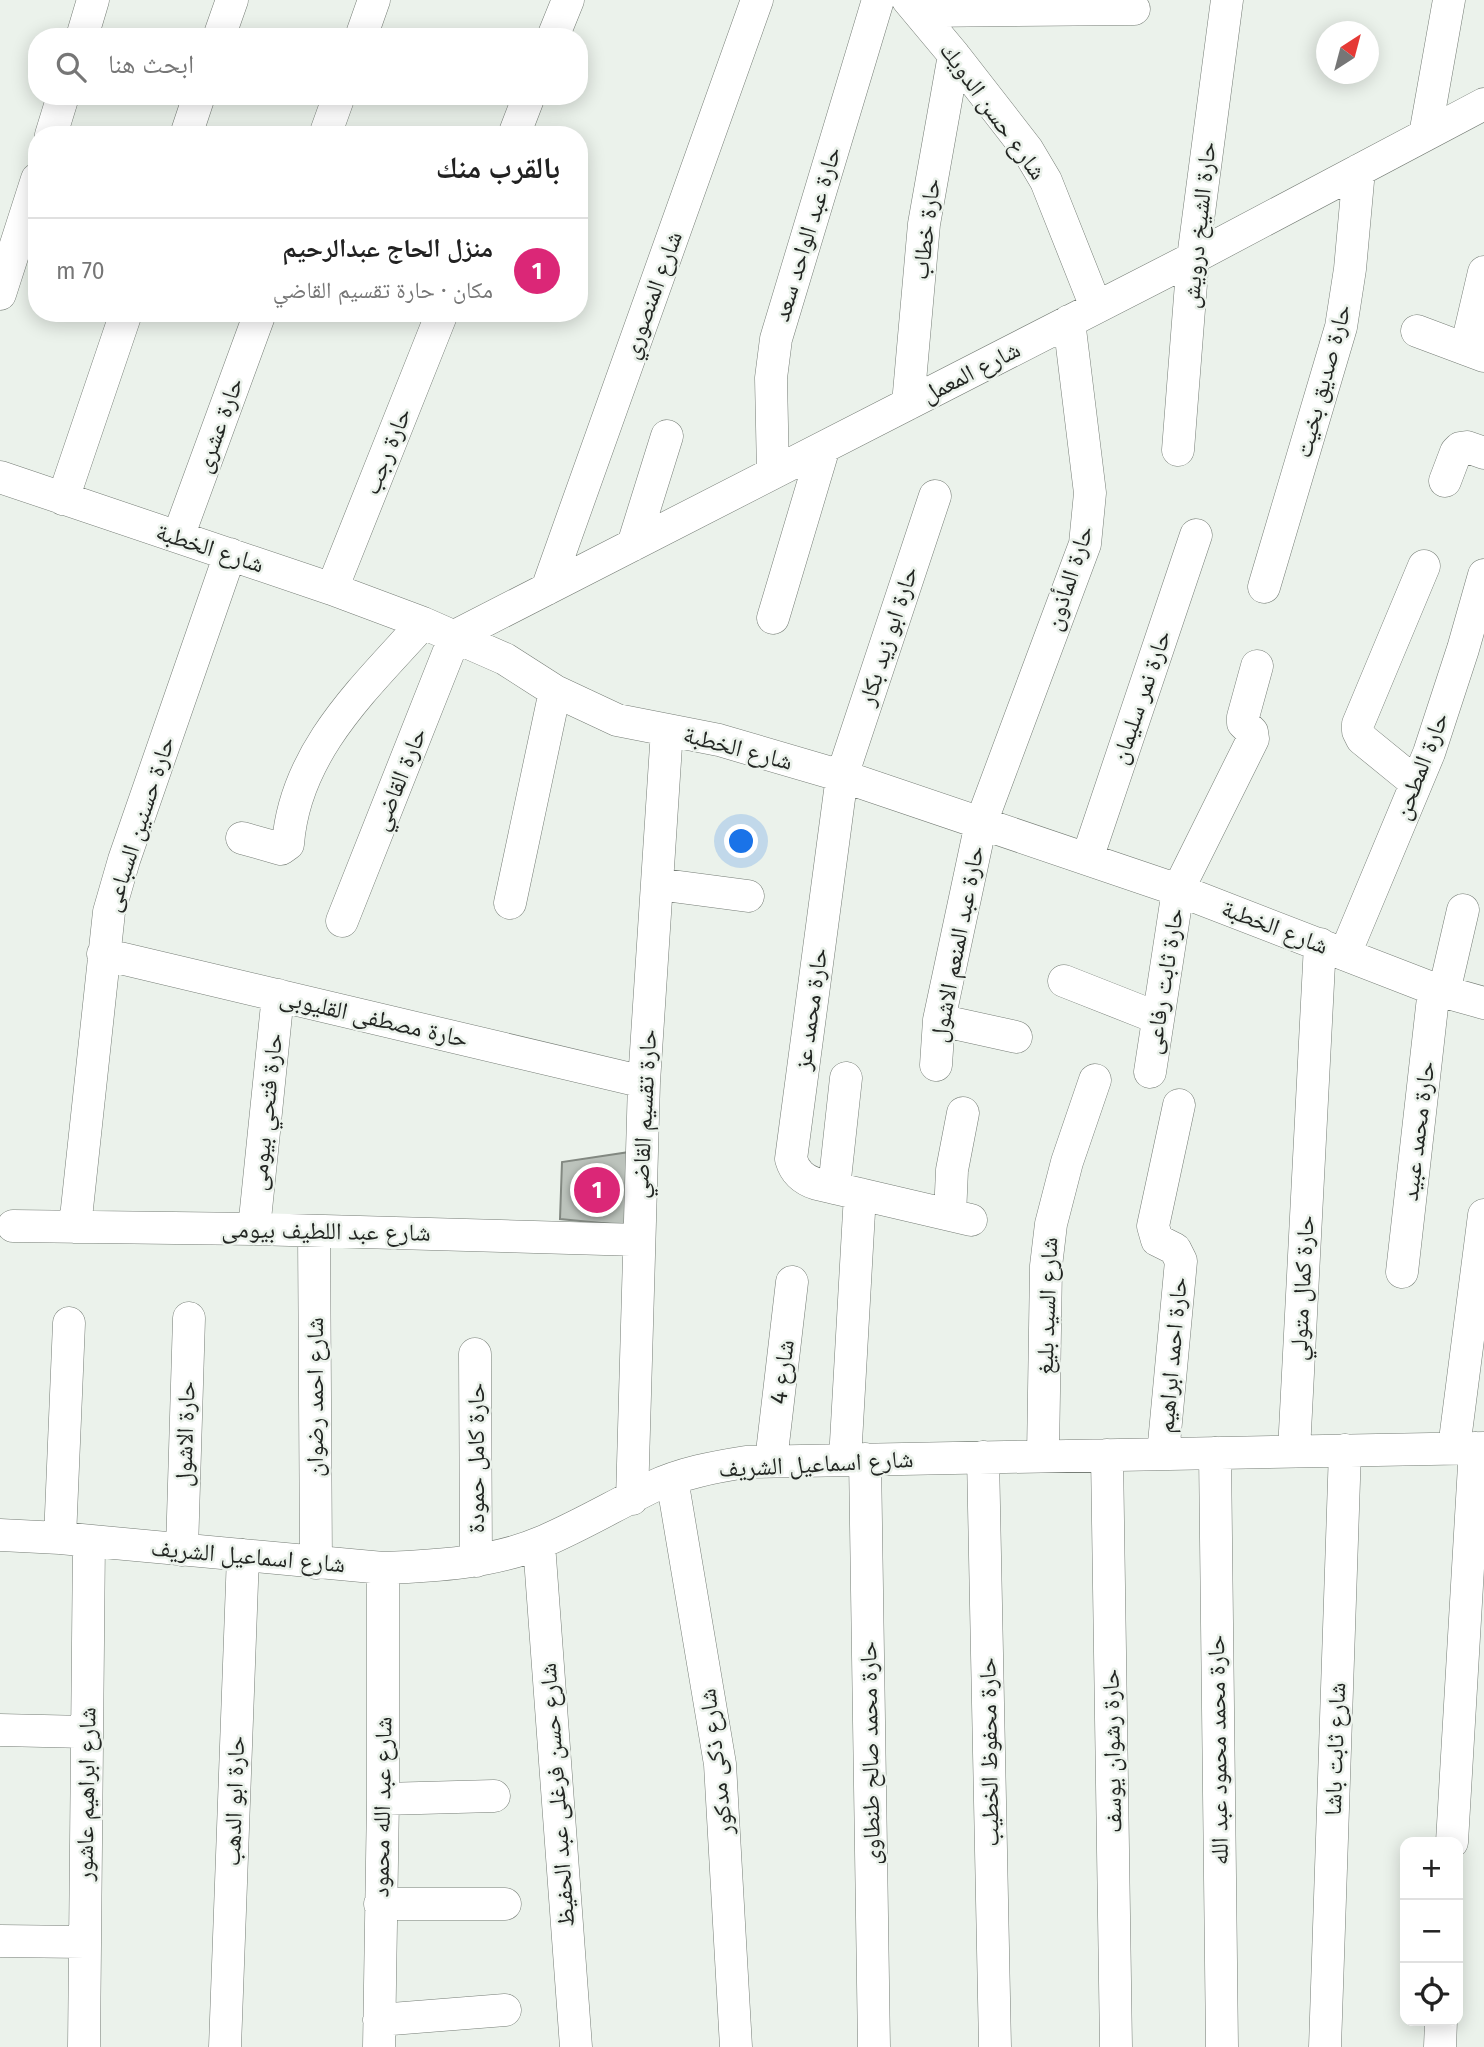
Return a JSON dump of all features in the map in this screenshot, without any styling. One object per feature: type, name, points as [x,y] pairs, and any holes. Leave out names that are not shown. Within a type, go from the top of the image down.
[{"type":"street","points":[[85,28],[93,0]]},
{"type":"street","points":[[222,28],[232,0]]},
{"type":"street","points":[[364,28],[374,0]]},
{"type":"street","points":[[557,28],[568,0]]},
{"type":"street","name":"شارع المنصوري","points":[[547,589],[757,0]]},
{"type":"street","name":"حارة عبد الواحد سعد","points":[[773,474],[771,378],[776,338],[878,0]]},
{"type":"street","name":"حارة الشيخ درويش","points":[[1178,450],[1194,258],[1227,0]]},
{"type":"street","points":[[1425,135],[1449,0]]},
{"type":"street","points":[[914,6],[1134,9]]},
{"type":"street","name":"شارع حسن الدويك","points":[[914,6],[1027,149],[1046,181],[1082,314]]},
{"type":"street","name":"حارة خطاب","points":[[908,404],[924,224],[954,55]]},
{"type":"street","name":"شارع المعمل","points":[[455,636],[1194,258],[1484,104]]},
{"type":"street","points":[[54,126],[60,105]]},
{"type":"street","points":[[189,126],[196,105]]},
{"type":"street","points":[[328,126],[336,105]]},
{"type":"street","points":[[517,126],[526,105]]},
{"type":"street","name":"حارة صديق بخيت","points":[[1264,587],[1341,327],[1350,269],[1359,170]]},
{"type":"street","points":[[0,295],[28,206]]},
{"type":"street","points":[[1417,331],[1475,353],[1484,272]]},
{"type":"street","name":"حارة المأذون","points":[[981,823],[1085,544],[1090,493],[1082,314]]},
{"type":"street","points":[[63,499],[123,322]]},
{"type":"street","name":"حارة عشرى","points":[[178,537],[257,322]]},
{"type":"street","name":"حارة رجب","points":[[332,589],[438,322]]},
{"type":"street","points":[[633,545],[667,436]]},
{"type":"street","points":[[773,618],[824,447]]},
{"type":"street","points":[[1445,481],[1460,447],[1484,453]]},
{"type":"street","name":"شارع الخطبة","points":[[0,477],[332,589],[455,636],[505,659],[555,691],[617,720],[719,740],[842,776],[1178,890],[1439,990],[1484,1003]]},
{"type":"street","name":"حارة ابو زيد بكار","points":[[842,776],[935,496]]},
{"type":"street","name":"حارة نمر سليمان","points":[[1087,859],[1196,535]]},
{"type":"street","name":"حارة حسنين السباعى","points":[[75,1227],[109,912],[124,860],[230,554]]},
{"type":"street","points":[[1416,783],[1362,739],[1358,731],[1423,566]]},
{"type":"street","name":"حارة المطحن","points":[[1309,1125],[1332,949],[1416,783],[1463,649],[1484,575]]},
{"type":"street","points":[[242,838],[281,849],[288,844],[298,795],[323,741],[341,714],[423,624]]},
{"type":"street","name":"حارة القاضي","points":[[342,921],[455,636]]},
{"type":"street","name":"حارة ثابت رفاعى","points":[[1150,1072],[1178,890],[1253,739],[1243,717],[1257,666]]},
{"type":"street","points":[[510,903],[555,691]]},
{"type":"street","name":"حارة تقسيم القاضي","points":[[632,1499],[644,1082],[667,730]]},
{"type":"street","name":"حارة محمد عز","points":[[842,776],[791,1159],[794,1168],[807,1181],[961,1217],[952,1170],[963,1113]]},
{"type":"street","name":"حارة عبد المنعم الاشول","points":[[936,1065],[939,1020],[981,823]]},
{"type":"street","points":[[657,884],[748,895]]},
{"type":"street","name":"حارة محمد عبيد","points":[[1402,1272],[1439,990],[1463,911]]},
{"type":"street","name":"حارة مصطفى القليوبى","points":[[103,954],[644,1082]]},
{"type":"street","points":[[1064,981],[1158,1018]]},
{"type":"street","name":"حارة فتحي بيومى","points":[[254,1229],[278,995]]},
{"type":"street","points":[[939,1020],[1016,1037]]},
{"type":"street","points":[[846,1078],[855,1460]]},
{"type":"street","name":"شارع السيد بليغ","points":[[1043,1455],[1049,1236],[1067,1162],[1095,1080]]},
{"type":"street","name":"حارة احمد ابراهيم","points":[[1163,1454],[1181,1261],[1175,1249],[1157,1240],[1153,1226],[1178,1105]]},
{"type":"street","name":"حارة كمال متولي","points":[[1294,1451],[1309,1125]]},
{"type":"street","points":[[1452,1837],[1484,1215]]},
{"type":"street","name":"شارع عبد اللطيف بيومى","points":[[13,1226],[254,1229],[639,1240]]},
{"type":"street","name":"شارع احمد رضوان","points":[[314,1231],[316,1563]]},
{"type":"street","name":"شارع 4","points":[[771,1461],[792,1282]]},
{"type":"street","name":"حارة الاشول","points":[[182,1549],[189,1318]]},
{"type":"street","name":"شارع ابراهيم عاشور","points":[[69,1323],[74,1540],[87,1732],[83,2047]]},
{"type":"street","name":"حارة كامل حمودة","points":[[475,1354],[476,1561]]},
{"type":"street","name":"شارع اسماعيل الشريف","points":[[0,1535],[383,1568],[435,1566],[476,1561],[539,1544],[672,1479],[713,1467],[746,1462],[1471,1448]]},
{"type":"street","name":"شارع ثابت باشا","points":[[1325,2047],[1345,1450]]},
{"type":"street","name":"حارة محمد محمود عبد الله","points":[[1215,1453],[1222,2047]]},
{"type":"street","name":"حارة رشوان يوسف","points":[[1107,1455],[1116,2047]]},
{"type":"street","name":"حارة محفوظ الخطيب","points":[[983,1457],[995,2047]]},
{"type":"street","name":"حارة محمد صالح طنطاوى","points":[[855,1460],[874,2047]]},
{"type":"street","name":"شارع ذكى مدكور","points":[[672,1479],[720,1764],[736,2047]]},
{"type":"street","name":"شارع حسن فرغلى عبد الحفيظ","points":[[539,1544],[576,2047]]},
{"type":"street","name":"حارة ابو الدهب","points":[[225,2047],[243,1555]]},
{"type":"street","name":"شارع عبد الله محمود","points":[[379,2034],[383,1568]]},
{"type":"street","points":[[0,1730],[87,1732]]},
{"type":"street","points":[[383,1799],[494,1796]]},
{"type":"street","points":[[380,1904],[505,1905]]},
{"type":"street","points":[[0,1941],[85,1942]]},
{"type":"street","points":[[379,2034],[505,2010]]},
{"type":"street","points":[[1440,2047],[1441,2026]]},
{"type":"building","points":[[636,1151],[632,1226],[560,1219],[562,1162]]},
{"type":"place","name":"منزل الحاج عبدالرحيم","points":[[597,1190]]}]
